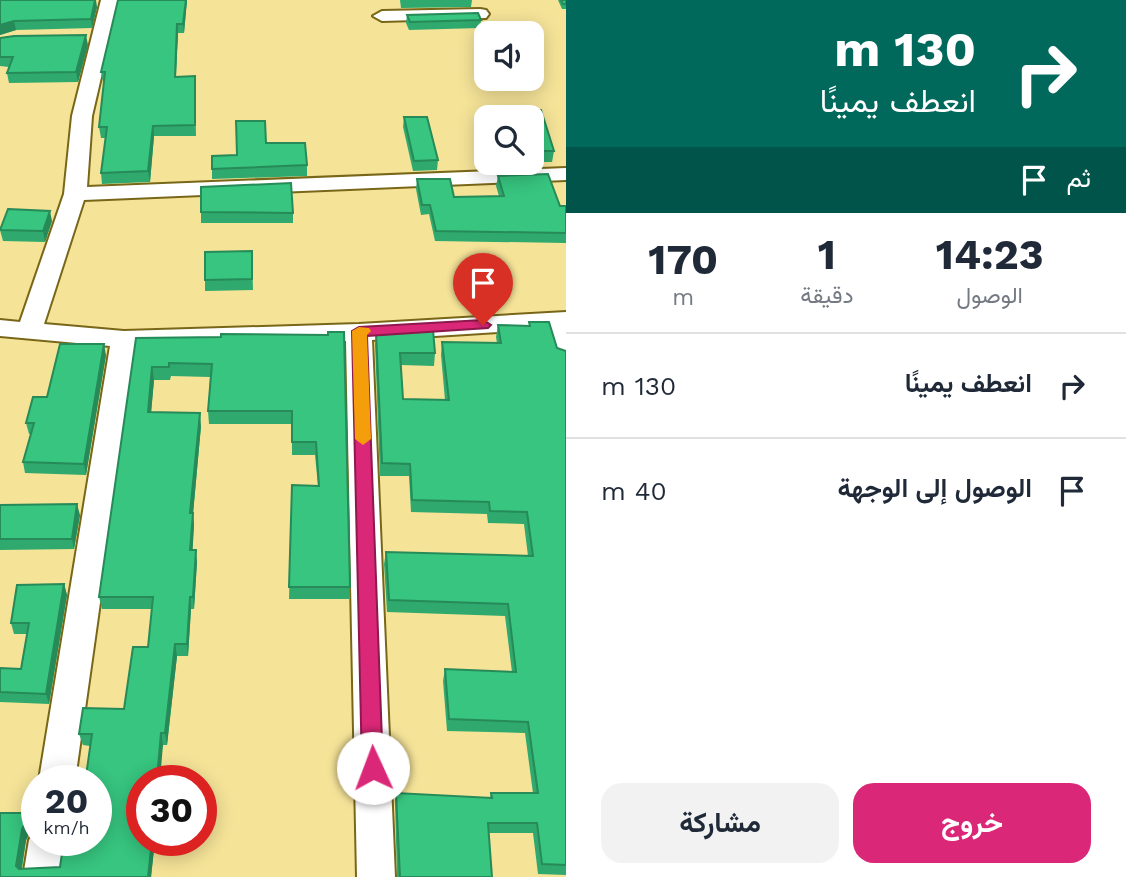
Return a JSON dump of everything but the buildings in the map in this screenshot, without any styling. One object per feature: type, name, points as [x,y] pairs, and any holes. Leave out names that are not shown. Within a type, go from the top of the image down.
[{"type":"street","points":[[30,329],[75,194],[82,117],[110,0]]},
{"type":"street","points":[[382,16],[479,12]]},
{"type":"street","points":[[77,37],[101,36]]},
{"type":"street","points":[[75,194],[566,174]]},
{"type":"street","points":[[0,328],[124,339],[359,331],[562,320],[566,353]]},
{"type":"street","points":[[359,331],[376,877]]},
{"type":"street","points":[[59,765],[124,339]]},
{"type":"street","points":[[42,877],[45,856]]},
{"type":"slow traffic","points":[[363,439],[359,331],[364,331]]},
{"type":"route","points":[[373,768],[359,331],[483,325]]}]
